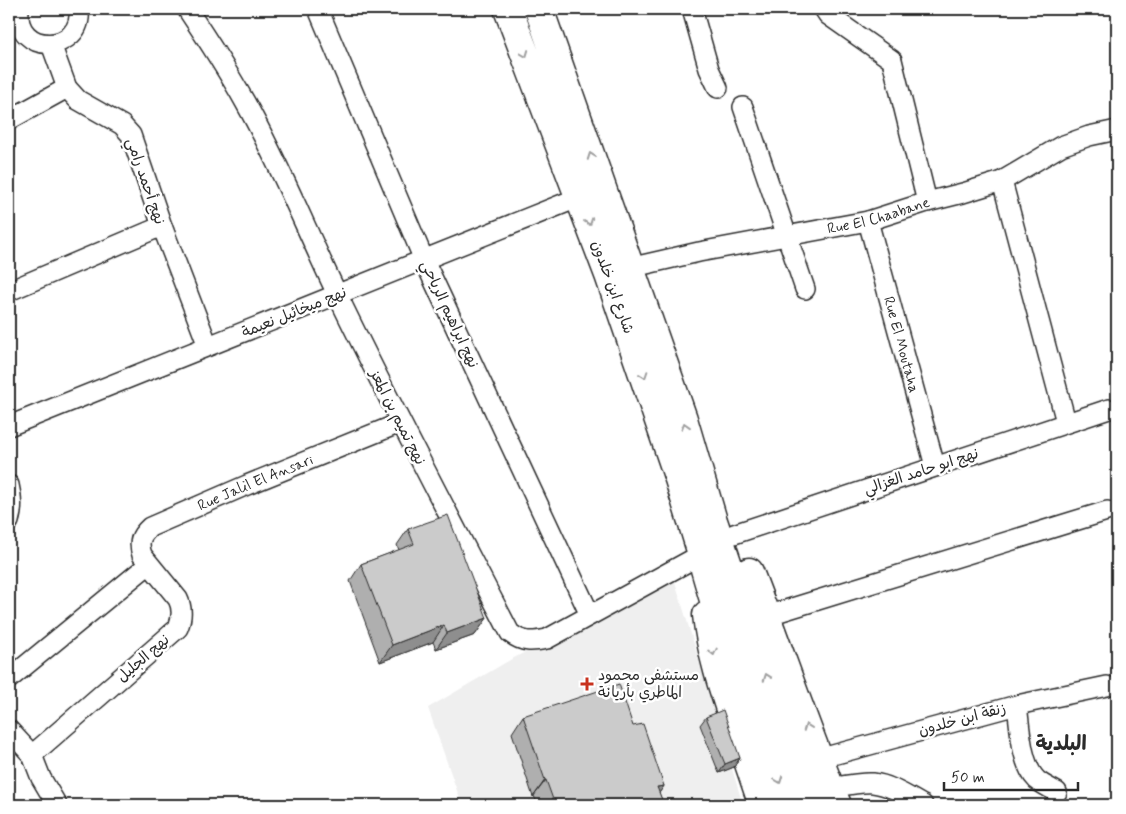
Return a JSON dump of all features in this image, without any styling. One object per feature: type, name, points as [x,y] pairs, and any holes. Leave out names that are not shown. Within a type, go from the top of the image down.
[{"type":"highway","name":"شارع ابن خلدون","points":[[508,9],[580,198],[644,376],[679,479],[703,561]]},
{"type":"highway","name":"شارع ابن خلدون","points":[[539,9],[683,419],[699,472]]},
{"type":"highway","points":[[699,472],[734,534],[818,759],[827,799]]},
{"type":"highway","points":[[699,472],[713,521],[748,626],[827,799]]},
{"type":"highway","points":[[703,561],[709,636],[728,703],[763,805]]},
{"type":"highway","points":[[703,561],[741,676],[789,805]]},
{"type":"street","points":[[19,9],[22,27],[29,37],[51,44],[63,40],[72,33],[78,23],[79,9]]},
{"type":"street","name":"نهج تميم بن المعز","points":[[187,9],[245,102],[400,423],[510,633],[518,639],[528,642],[547,639],[703,561]]},
{"type":"street","name":"نهج ابراهيم الرياحي","points":[[318,9],[424,260],[590,616]]},
{"type":"street","points":[[692,9],[709,69],[718,88]]},
{"type":"street","points":[[824,9],[828,15],[892,60],[927,202]]},
{"type":"street","points":[[9,120],[66,88],[51,44]]},
{"type":"street","name":"نهج أحمد رامي","points":[[66,88],[78,100],[122,125],[131,134],[162,226],[208,346]]},
{"type":"street","points":[[743,107],[805,288]]},
{"type":"street","name":"Rue El Chaabane","points":[[629,268],[700,252],[868,220],[1002,181],[1061,146],[1089,136],[1117,130]]},
{"type":"street","points":[[1002,181],[1066,422]]},
{"type":"street","name":"نهج ميخائيل نعيمة","points":[[9,426],[580,198]]},
{"type":"street","name":"Rue El Moutaha","points":[[868,220],[935,466]]},
{"type":"street","points":[[9,291],[162,226]]},
{"type":"street","name":"نهج ابو حامد الغزالي","points":[[734,534],[1109,409]]},
{"type":"street","name":"Rue Jalil El Ansari","points":[[148,565],[142,555],[140,539],[150,527],[247,484],[400,423]]},
{"type":"street","points":[[9,485],[12,503],[9,521]]},
{"type":"street","points":[[766,616],[1108,511]]},
{"type":"street","points":[[9,678],[148,565]]},
{"type":"street","name":"نهج الجليل","points":[[32,755],[178,628],[181,620],[181,605],[148,565]]},
{"type":"street","name":"زنقة ابن خلدون","points":[[818,759],[1016,705],[1107,686]]},
{"type":"street","points":[[1016,705],[1025,759],[1029,770],[1036,779],[1057,792]]},
{"type":"street","points":[[9,730],[32,755],[41,778],[57,805]]},
{"type":"street","points":[[827,799],[872,783],[901,792],[923,805]]},
{"type":"shaded area","name":"مستشفى محمود الماطري بأريانة","points":[[673,575],[743,805],[462,805],[428,708],[510,660]]},
{"type":"building","points":[[448,515],[487,618],[447,633],[444,625],[392,645],[361,564],[414,544],[408,529]]},
{"type":"building","points":[[619,684],[633,726],[643,724],[664,786],[657,787],[664,805],[555,805],[523,716]]},
{"type":"building","points":[[723,710],[740,758],[725,764],[706,717]]},
{"type":"place","name":"مستشفى محمود الماطري بأريانة","points":[[587,684]]},
{"type":"district","name":"البلدية","points":[[1061,743]]}]
